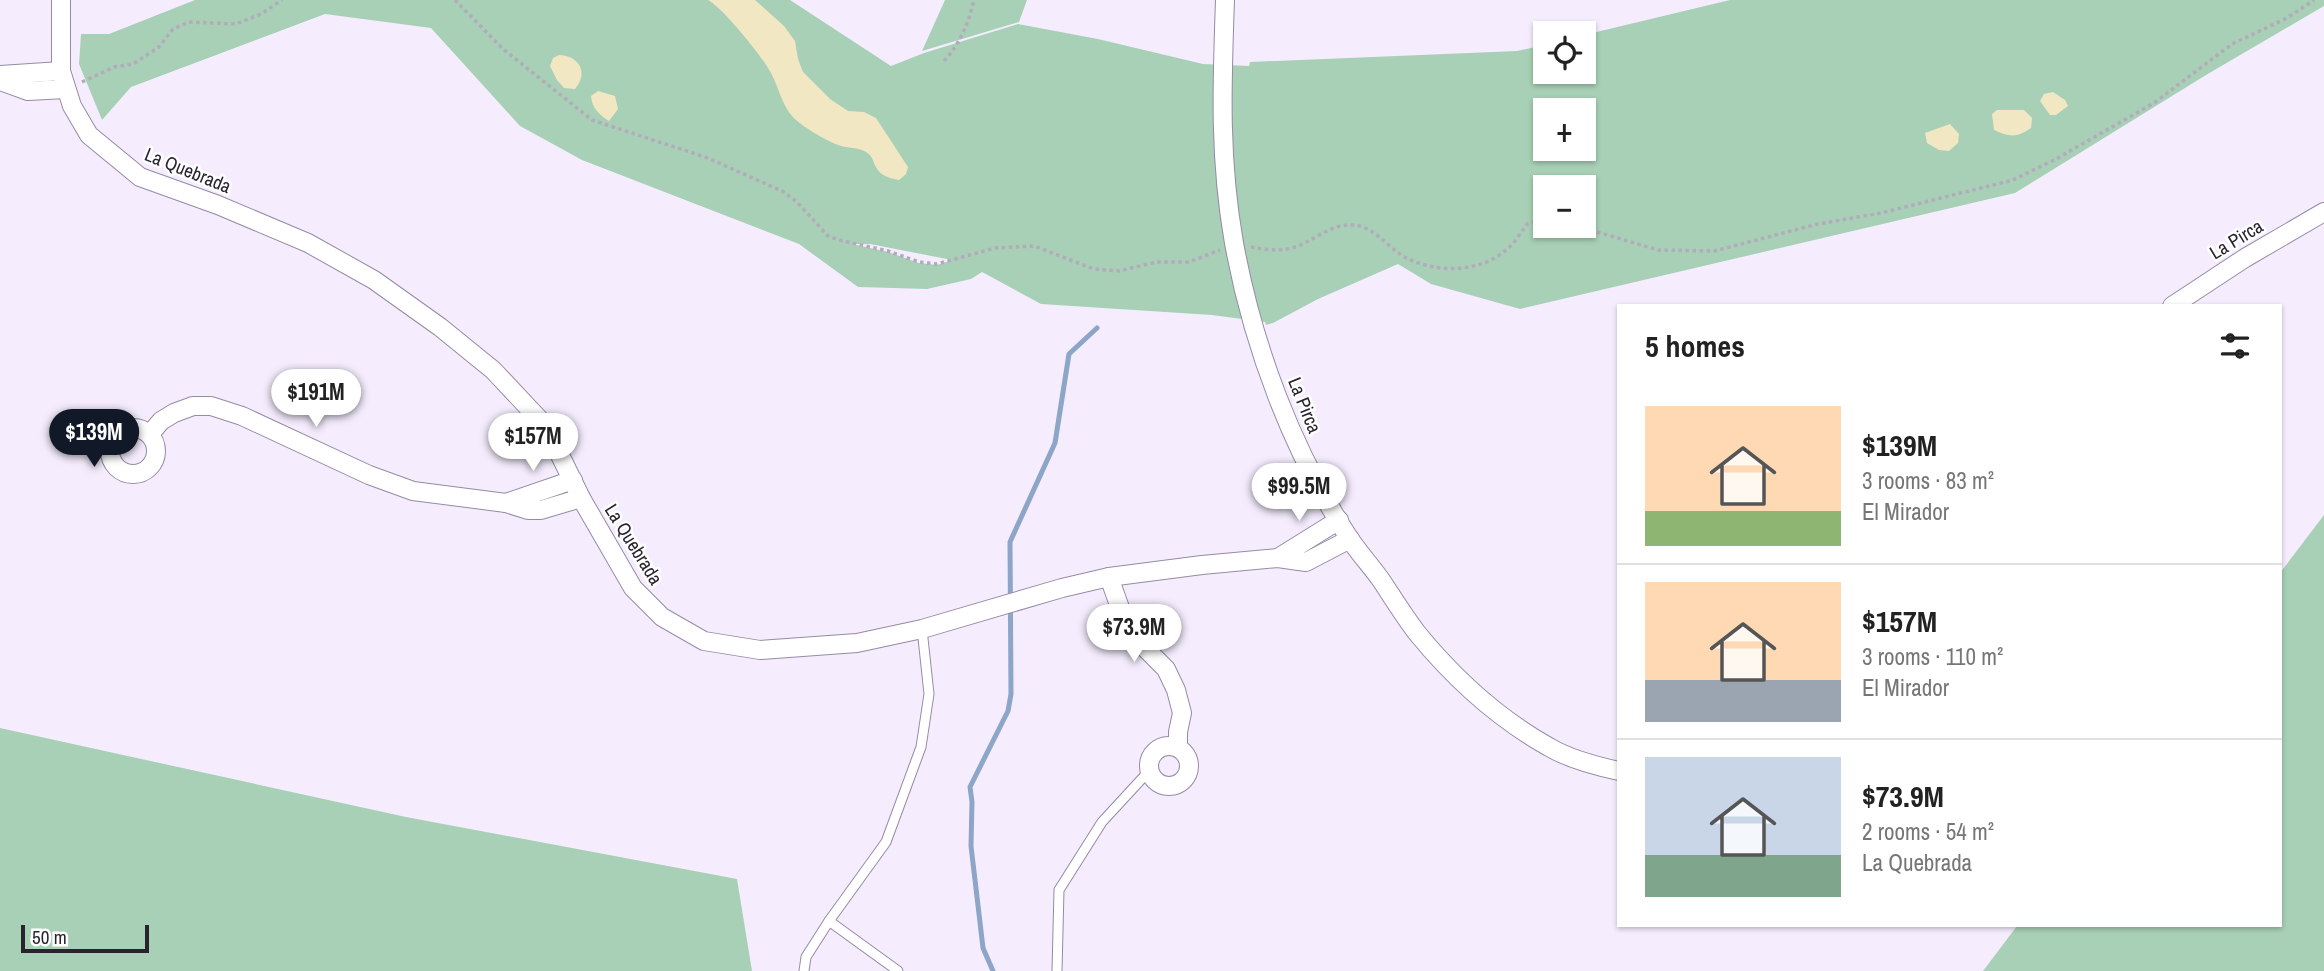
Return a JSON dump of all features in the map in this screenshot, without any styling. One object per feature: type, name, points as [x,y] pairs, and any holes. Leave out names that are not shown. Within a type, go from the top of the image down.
[{"type":"street","name":"La Quebrada","points":[[61,0],[61,71],[72,106],[89,135],[139,177],[219,205],[308,243],[374,280],[440,327],[493,370],[539,419],[633,588],[662,617],[704,641],[760,650],[857,643],[922,629],[1109,577],[1278,558],[1306,562],[1350,539]]},
{"type":"street","name":"La Pirca","points":[[1225,0],[1222,131],[1226,188],[1235,245],[1255,328],[1284,414],[1309,468],[1350,539],[1417,632],[1460,679],[1510,722],[1550,748],[1617,771]]},
{"type":"street","points":[[0,75],[61,71]]},
{"type":"street","points":[[0,81],[28,91],[66,89]]},
{"type":"street","name":"La Pirca","points":[[2175,304],[2245,258],[2324,212]]},
{"type":"street","points":[[150,434],[161,421],[174,413],[193,406],[211,406],[242,416],[369,475],[413,491],[506,503],[528,510],[541,510],[581,498]]},
{"type":"street","points":[[506,503],[573,480]]},
{"type":"street","name":"La Quebrada","points":[[1278,558],[1339,520]]},
{"type":"street","points":[[1109,577],[1124,619],[1142,644],[1166,668],[1176,690],[1182,713],[1178,747]]},
{"type":"street","points":[[1168,745],[1178,747],[1184,752],[1189,768],[1180,783],[1170,786],[1156,782],[1149,771],[1150,756],[1155,750],[1168,745]]},
{"type":"lane","points":[[804,971],[806,957],[828,921],[886,842],[921,747],[929,694],[922,629]]},
{"type":"lane","points":[[1057,971],[1059,890],[1102,822],[1149,771]]},
{"type":"lane","points":[[828,921],[898,971]]},
{"type":"path","points":[[66,89],[114,67],[133,64],[159,47],[173,29],[189,22],[236,24],[261,14],[282,0]]},
{"type":"path","points":[[455,0],[503,49],[592,120],[708,158],[782,191],[797,202],[828,236],[919,262],[937,264],[995,248],[1034,246],[1094,269],[1119,271],[1156,262],[1189,262],[1235,245],[1272,251],[1297,247],[1329,229],[1352,225],[1373,233],[1419,264],[1439,268],[1462,267],[1480,265],[1496,257],[1508,249],[1527,224],[1533,223]]},
{"type":"path","points":[[944,61],[957,47],[968,24],[974,0]]},
{"type":"path","points":[[1596,232],[1658,250],[1714,251],[1818,224],[1881,213],[2013,180],[2056,159],[2154,103],[2232,44],[2287,18],[2314,0]]},
{"type":"green space","points":[[195,0],[790,0],[891,66],[1018,24],[1098,39],[1203,64],[1249,66],[1250,62],[1517,51],[1533,48],[1533,84],[1596,84],[1596,32],[1730,0],[2324,0],[2324,6],[2015,193],[1520,309],[1431,284],[1398,264],[1266,325],[1265,322],[1212,315],[1041,304],[982,272],[971,279],[927,289],[858,287],[799,244],[582,160],[520,126],[431,28],[325,14],[131,87],[102,120],[79,64],[81,34],[109,34]],"holes":[[[852,244],[870,244],[952,260],[937,265],[919,263],[888,252]]]},
{"type":"green space","points":[[945,0],[1027,0],[1019,22],[922,51]]},
{"type":"green space","points":[[2324,515],[2324,971],[1983,971],[2016,927],[2282,927],[2282,570]]},
{"type":"green space","points":[[0,728],[406,817],[737,879],[752,971],[0,971]]},
{"type":"sand","points":[[708,0],[755,0],[784,26],[795,41],[803,72],[830,99],[848,111],[864,112],[876,118],[908,167],[906,174],[899,180],[886,176],[880,173],[867,153],[833,143],[796,120],[788,111],[771,74],[757,52],[731,21]]},
{"type":"sand","points":[[559,55],[572,58],[580,66],[581,77],[575,89],[564,88],[550,66],[553,58]]},
{"type":"sand","points":[[598,91],[615,96],[618,109],[609,121],[594,108],[591,96]]},
{"type":"sand","points":[[2053,92],[2065,100],[2068,106],[2056,115],[2050,115],[2040,101],[2044,94]]},
{"type":"sand","points":[[1997,110],[2024,110],[2032,118],[2031,128],[2013,135],[1994,130],[1992,114]]},
{"type":"sand","points":[[1950,124],[1959,134],[1958,143],[1949,151],[1939,150],[1927,143],[1925,133]]},
{"type":"waterway","points":[[993,971],[983,948],[971,846],[970,787],[1008,711],[1011,694],[1010,542],[1055,443],[1069,354],[1097,328]]}]
